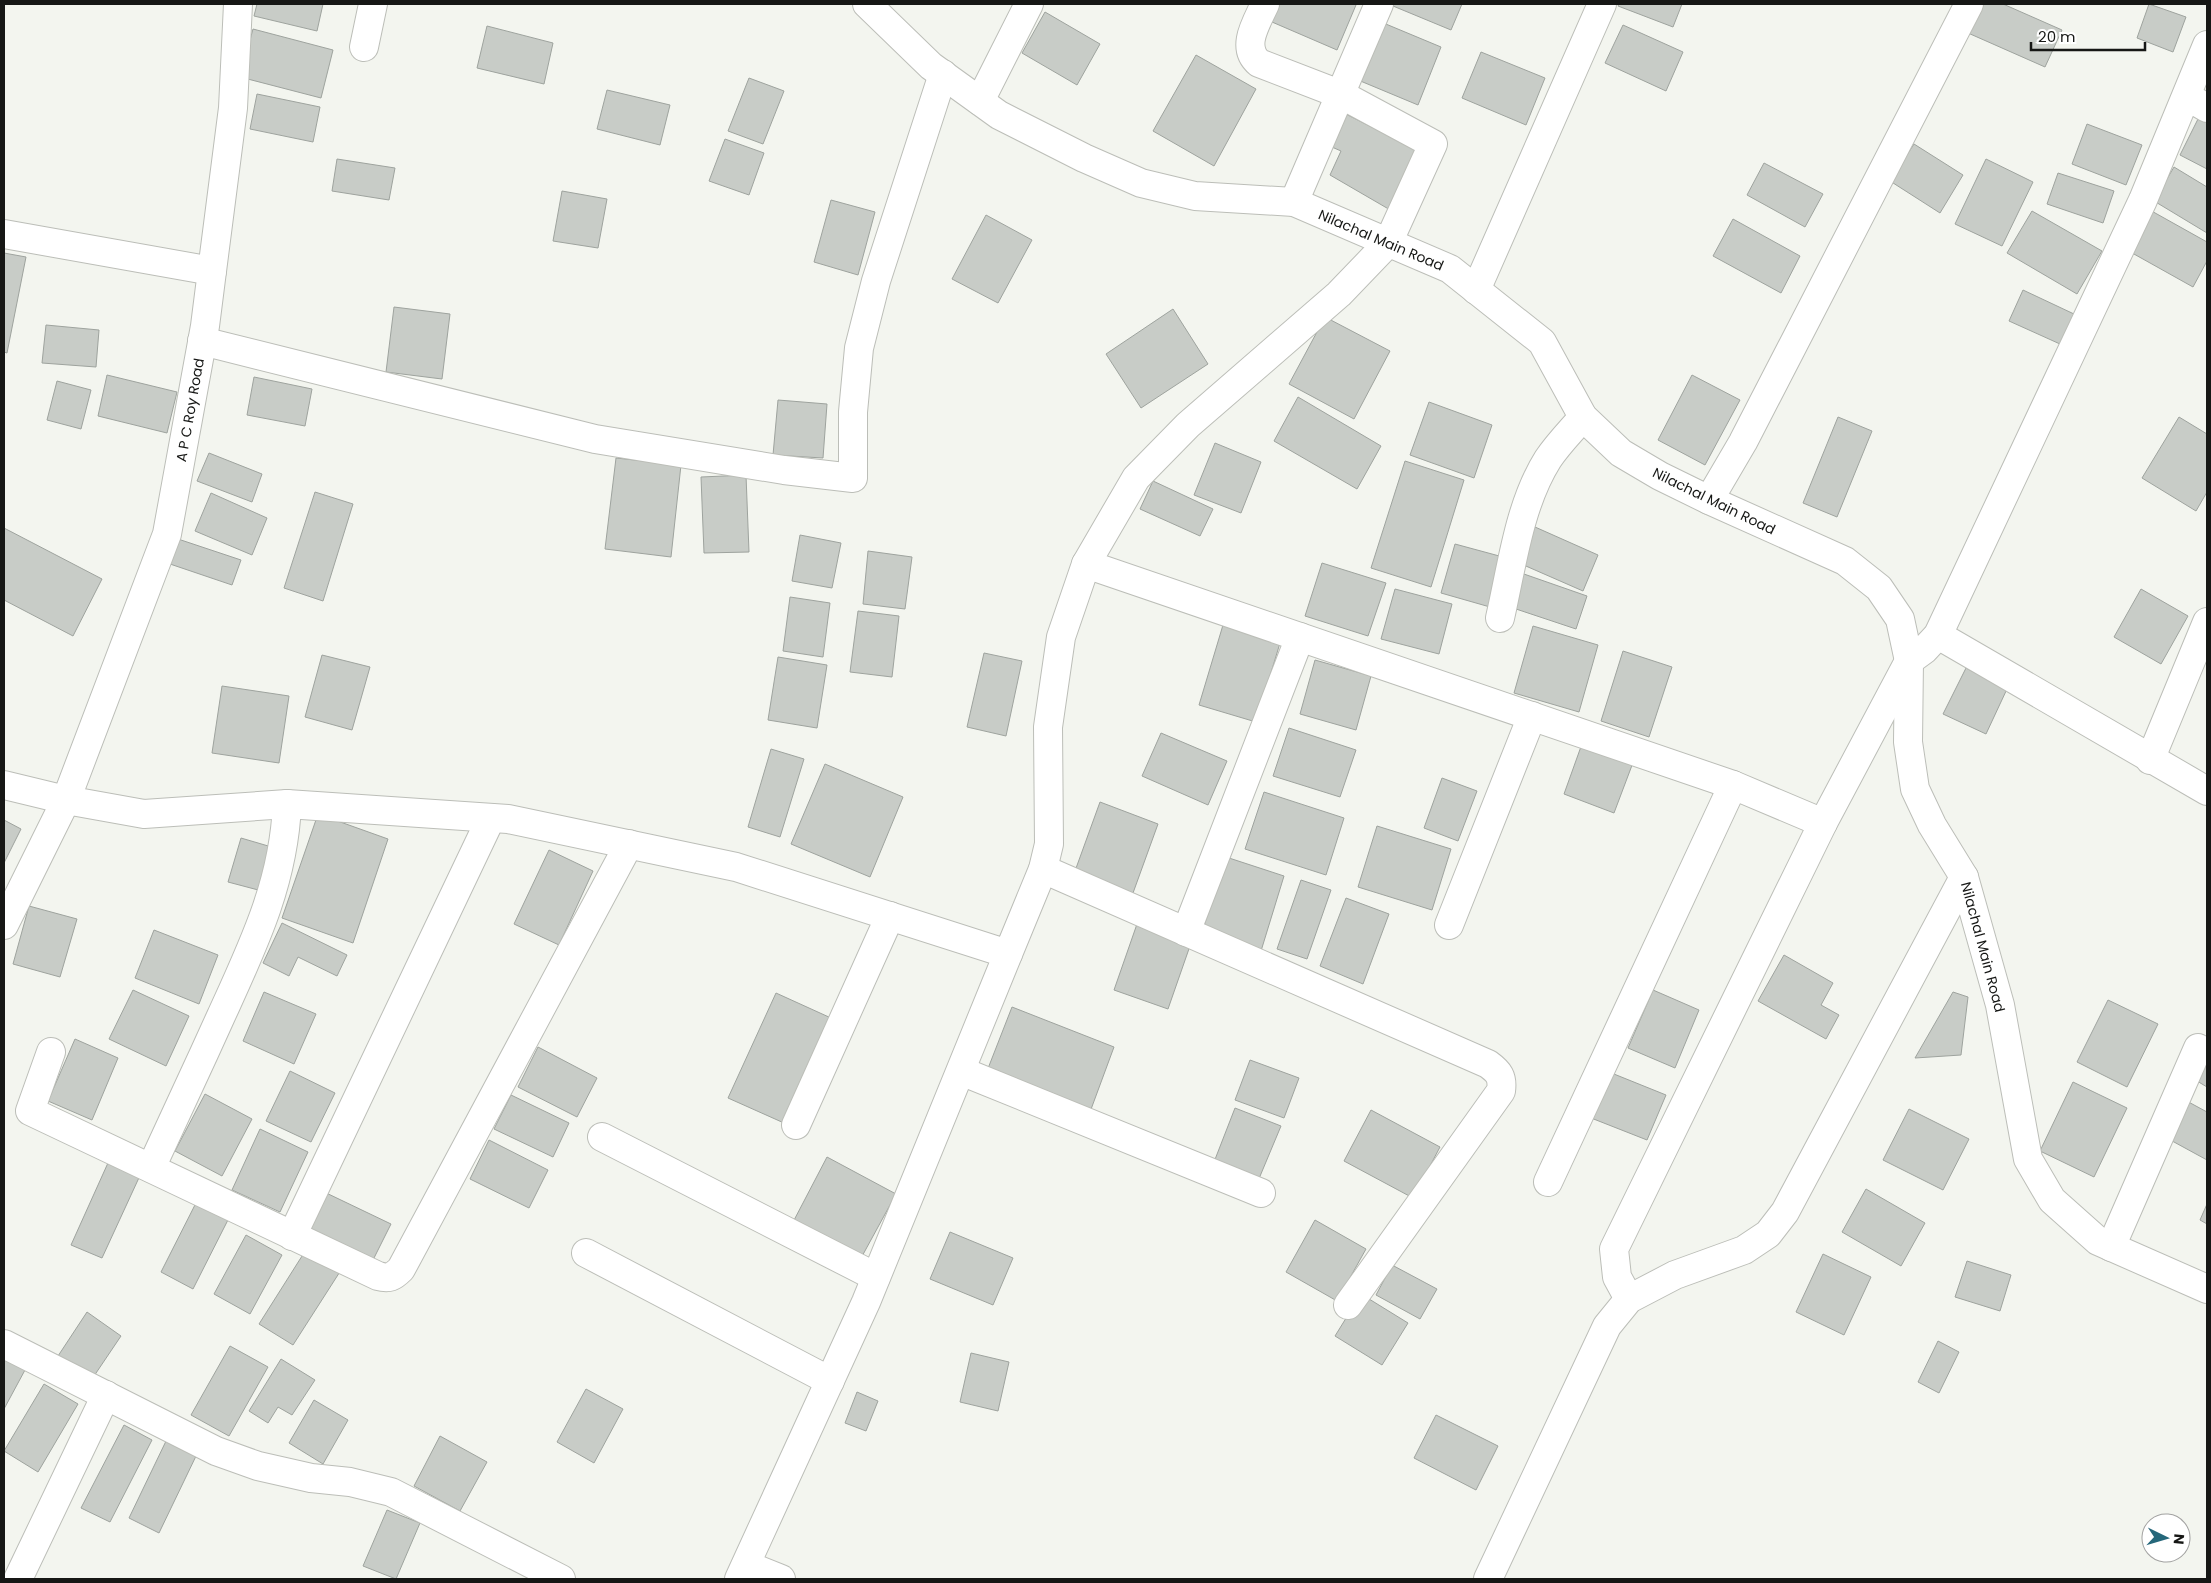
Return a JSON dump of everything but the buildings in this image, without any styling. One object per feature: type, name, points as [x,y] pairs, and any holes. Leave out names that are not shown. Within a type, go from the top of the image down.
[{"type":"street","name":"A P C Roy Road","points":[[4,925],[66,800],[168,534],[202,342],[212,271],[232,108],[238,4]]},
{"type":"street","points":[[364,47],[373,4]]},
{"type":"street","name":"Nilachal Main Road","points":[[867,4],[930,66],[999,115],[1084,158],[1141,183],[1195,196],[1294,202],[1450,269],[1542,342],[1583,417],[1621,453],[1660,476],[1709,500],[1845,561],[1878,588],[1900,619],[1910,661],[1908,742],[1915,789],[1932,825],[1964,877],[2000,1005],[2028,1159],[2052,1200],[2098,1241],[2207,1288]]},
{"type":"street","points":[[980,101],[1029,4]]},
{"type":"street","points":[[781,1579],[742,1572],[876,1277],[1043,869],[1050,844],[1048,727],[1061,637],[1086,564],[1136,478],[1188,425],[1340,294],[1388,244],[1433,144],[1342,95],[1259,63],[1253,58],[1250,50],[1250,40],[1265,4]]},
{"type":"street","points":[[1294,202],[1342,95],[1379,4]]},
{"type":"street","points":[[1476,290],[1602,4]]},
{"type":"street","points":[[1709,500],[1743,442],[1969,4]]},
{"type":"street","points":[[1629,1300],[1617,1277],[1614,1249],[1823,823],[1910,661],[1938,635],[2143,200],[2197,102],[2207,45]]},
{"type":"street","points":[[202,342],[595,439],[784,470],[853,478],[853,412],[859,348],[876,281],[943,74]]},
{"type":"street","points":[[4,234],[212,271]]},
{"type":"street","points":[[1500,618],[1532,491],[1549,459],[1583,417]]},
{"type":"street","points":[[1086,564],[1733,785],[1823,823]]},
{"type":"street","points":[[2150,760],[2207,622]]},
{"type":"street","points":[[1938,635],[2150,760],[2207,791]]},
{"type":"street","points":[[1186,932],[1300,637]]},
{"type":"street","points":[[1448,925],[1532,716]]},
{"type":"street","points":[[4,785],[66,800],[144,814],[287,804],[508,819],[736,867],[1008,954]]},
{"type":"street","points":[[1548,1182],[1733,785]]},
{"type":"street","points":[[151,1168],[260,932],[276,879],[286,834],[287,804]]},
{"type":"street","points":[[292,1236],[491,818]]},
{"type":"street","points":[[51,1052],[30,1111],[292,1236],[387,1279],[394,1276],[401,1269],[629,844]]},
{"type":"street","points":[[1043,869],[1488,1064],[1498,1071],[1503,1080],[1501,1091],[1348,1305]]},
{"type":"street","points":[[1488,1579],[1604,1334],[1629,1300],[1675,1275],[1744,1250],[1768,1234],[1785,1212],[1964,877]]},
{"type":"street","points":[[796,1125],[890,916]]},
{"type":"street","points":[[2112,1247],[2198,1048]]},
{"type":"street","points":[[961,1071],[1261,1193]]},
{"type":"street","points":[[602,1138],[876,1277]]},
{"type":"street","points":[[586,1253],[830,1381]]},
{"type":"street","points":[[4,1344],[216,1451],[258,1466],[311,1478],[350,1482],[391,1492],[561,1579]]},
{"type":"street","points":[[18,1579],[106,1395]]}]
